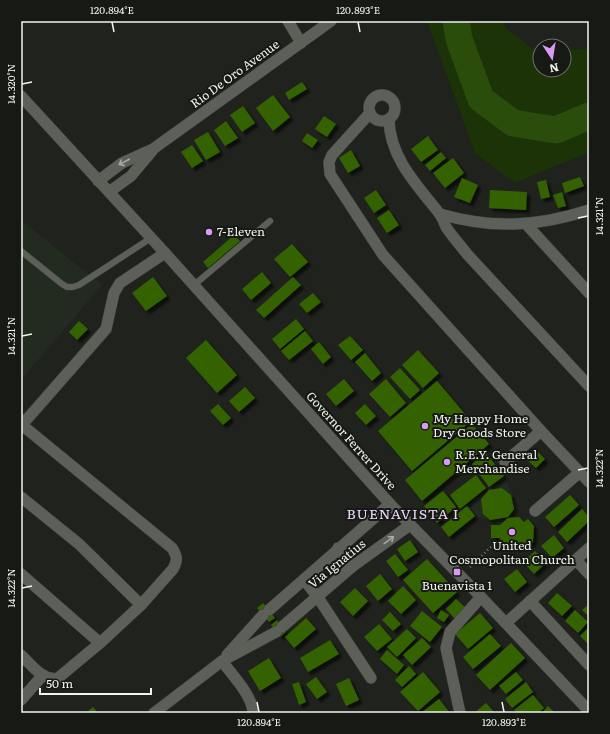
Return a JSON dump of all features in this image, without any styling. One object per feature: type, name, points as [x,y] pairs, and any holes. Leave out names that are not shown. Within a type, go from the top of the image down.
[{"type":"street","points":[[288,21],[301,43]]},
{"type":"street","name":"Rio De Oro Avenue","points":[[98,181],[122,163],[153,149],[331,21]]},
{"type":"street","points":[[381,95],[392,99],[395,105],[393,116],[389,120],[378,121],[370,113],[369,107],[371,101],[375,97],[381,95]]},
{"type":"street","points":[[21,96],[151,238]]},
{"type":"street","points":[[370,113],[332,156],[329,162],[330,174],[383,254],[541,431],[589,482]]},
{"type":"street","points":[[389,120],[390,135],[399,159],[426,198],[440,214],[446,227],[467,254],[589,386]]},
{"type":"street","name":"Rio De Oro Avenue","points":[[109,192],[131,176],[153,149]]},
{"type":"street","points":[[440,214],[462,221],[487,224],[526,224],[554,220],[589,210]]},
{"type":"street","points":[[526,224],[589,293]]},
{"type":"street","name":"Governor Ferrer Drive","points":[[151,238],[390,504],[482,597],[589,710]]},
{"type":"street","points":[[21,655],[43,675],[53,679],[58,678],[100,643],[140,605],[173,569],[177,562],[176,555],[172,548],[21,425],[106,329],[114,293],[120,283],[165,253]]},
{"type":"street","points":[[505,462],[541,431]]},
{"type":"street","points":[[535,511],[580,472]]},
{"type":"street","points":[[21,497],[79,544],[140,605]]},
{"type":"street","name":"Via Ignatius","points":[[222,661],[266,613],[338,548],[390,504]]},
{"type":"street","name":"Via Ignatius","points":[[154,713],[222,661],[279,630],[353,566],[410,525]]},
{"type":"street","points":[[338,548],[353,566]]},
{"type":"street","points":[[506,623],[589,548]]},
{"type":"street","points":[[576,560],[589,574]]},
{"type":"street","points":[[21,574],[100,643]]},
{"type":"street","points":[[304,580],[317,596],[371,678]]},
{"type":"street","points":[[460,713],[446,648],[450,632],[482,597]]},
{"type":"street","points":[[530,601],[589,665]]},
{"type":"street","points":[[222,661],[249,698],[253,713]]},
{"type":"street","points":[[21,700],[43,675]]},
{"type":"lane","points":[[194,285],[270,221]]},
{"type":"lane","points":[[21,251],[62,284],[67,287],[73,287],[93,277],[151,238]]},
{"type":"path","points":[[460,576],[497,541]]},
{"type":"shaded area","points":[[21,220],[102,285],[21,380]]},
{"type":"shaded area","points":[[504,476],[512,493],[517,512],[499,524],[475,516],[467,506]]},
{"type":"green space","points":[[427,21],[503,21],[507,29],[532,48],[532,78],[572,78],[572,50],[589,49],[589,152],[515,183],[475,153]]},
{"type":"building","points":[[302,82],[307,89],[289,100],[285,93]]},
{"type":"building","points":[[273,95],[290,117],[273,131],[256,108]]},
{"type":"building","points":[[243,106],[255,123],[242,132],[230,115]]},
{"type":"building","points":[[324,116],[336,124],[327,137],[315,129]]},
{"type":"building","points":[[226,121],[238,138],[225,146],[214,130]]},
{"type":"building","points":[[208,132],[220,152],[206,160],[194,140]]},
{"type":"building","points":[[307,133],[318,140],[312,148],[302,141]]},
{"type":"building","points":[[428,136],[438,150],[421,162],[411,149]]},
{"type":"building","points":[[192,145],[203,161],[192,168],[181,152]]},
{"type":"building","points":[[351,150],[360,166],[348,173],[339,158]]},
{"type":"building","points":[[441,152],[446,158],[430,171],[425,165]]},
{"type":"building","points":[[453,158],[464,173],[445,188],[433,173]]},
{"type":"building","points":[[580,177],[584,186],[565,193],[562,183]]},
{"type":"building","points":[[462,178],[478,185],[470,203],[454,197]]},
{"type":"building","points":[[546,180],[550,197],[541,199],[537,182]]},
{"type":"building","points":[[376,190],[386,205],[374,213],[364,198]]},
{"type":"building","points":[[490,190],[527,192],[526,210],[489,208]]},
{"type":"building","points":[[562,192],[566,206],[558,208],[553,195]]},
{"type":"building","points":[[389,210],[399,225],[387,233],[377,218]]},
{"type":"building","points":[[234,235],[240,241],[208,268],[203,262]]},
{"type":"building","points":[[292,244],[308,262],[290,277],[274,259]]},
{"type":"building","points":[[262,272],[271,283],[251,300],[242,289]]},
{"type":"building","points":[[153,277],[167,296],[146,311],[132,293]]},
{"type":"building","points":[[293,277],[301,285],[264,318],[256,310]]},
{"type":"building","points":[[313,293],[321,302],[307,313],[299,304]]},
{"type":"building","points":[[296,319],[304,329],[280,349],[272,339]]},
{"type":"building","points":[[79,321],[88,329],[77,340],[69,332]]},
{"type":"building","points":[[305,331],[313,341],[289,360],[281,351]]},
{"type":"building","points":[[350,336],[363,350],[351,360],[338,345]]},
{"type":"building","points":[[206,340],[237,375],[217,393],[186,358]]},
{"type":"building","points":[[319,342],[331,357],[323,364],[311,349]]},
{"type":"building","points":[[418,350],[439,373],[423,388],[402,365]]},
{"type":"building","points":[[365,353],[381,373],[372,381],[355,362]]},
{"type":"building","points":[[400,368],[420,390],[410,399],[390,377]]},
{"type":"building","points":[[344,379],[354,391],[336,406],[326,394]]},
{"type":"building","points":[[386,379],[406,403],[390,417],[369,394]]},
{"type":"building","name":"My Happy Home Dry Goods Store","points":[[437,381],[471,421],[412,471],[378,431]]},
{"type":"building","points":[[245,387],[255,398],[239,412],[229,401]]},
{"type":"building","points":[[218,404],[231,418],[223,425],[210,411]]},
{"type":"building","points":[[365,404],[376,416],[366,425],[355,413]]},
{"type":"building","name":"R.E.Y. General Merchandise","points":[[472,424],[489,444],[422,501],[405,480]]},
{"type":"building","points":[[535,449],[545,459],[536,468],[526,459]]},
{"type":"building","points":[[486,453],[504,476],[489,487],[472,464]]},
{"type":"building","points":[[476,475],[486,488],[460,509],[450,495]]},
{"type":"building","points":[[502,488],[511,495],[514,509],[508,517],[490,520],[483,514],[481,499],[489,490]]},
{"type":"building","points":[[443,491],[456,507],[437,523],[424,506]]},
{"type":"building","points":[[570,495],[579,505],[554,527],[545,517]]},
{"type":"building","points":[[467,506],[475,516],[449,537],[441,527]]},
{"type":"building","points":[[582,509],[589,517],[589,521],[567,542],[558,532]]},
{"type":"building","name":"United Cosmopolitan Church","points":[[519,517],[524,522],[528,519],[534,526],[533,542],[527,547],[523,545],[518,547],[509,547],[499,538],[491,538],[491,525],[500,525],[508,518]]},
{"type":"building","points":[[554,535],[564,548],[552,558],[541,546]]},
{"type":"building","points":[[410,540],[418,552],[405,561],[397,549]]},
{"type":"building","points":[[535,551],[546,563],[534,574],[523,562]]},
{"type":"building","points":[[395,554],[408,570],[398,577],[386,561]]},
{"type":"building","points":[[427,559],[457,592],[433,613],[403,580]]},
{"type":"building","points":[[517,569],[527,582],[515,592],[504,579]]},
{"type":"building","points":[[380,574],[392,589],[378,601],[366,586]]},
{"type":"building","points":[[403,586],[416,600],[401,614],[388,601]]},
{"type":"building","points":[[355,588],[368,601],[353,616],[340,602]]},
{"type":"building","points":[[557,593],[572,606],[562,616],[548,603]]},
{"type":"building","points":[[456,599],[466,608],[455,619],[446,609]]},
{"type":"building","points":[[263,603],[275,618],[269,622],[257,608]]},
{"type":"building","points":[[589,604],[589,617],[582,610]]},
{"type":"building","points":[[441,610],[449,615],[444,622],[437,618]]},
{"type":"building","points":[[575,610],[588,622],[578,633],[565,621]]},
{"type":"building","points":[[422,611],[442,627],[430,642],[410,626]]},
{"type":"building","points":[[390,612],[401,624],[393,631],[382,620]]},
{"type":"building","points":[[480,613],[493,628],[468,649],[455,634]]},
{"type":"building","points":[[306,618],[316,629],[294,648],[285,637]]},
{"type":"building","points":[[277,620],[286,632],[280,637],[271,625]]},
{"type":"building","points":[[379,624],[392,639],[377,651],[364,637]]},
{"type":"building","points":[[589,627],[589,645],[580,636]]},
{"type":"building","points":[[407,629],[416,638],[397,657],[387,647]]},
{"type":"building","points":[[490,634],[501,646],[473,669],[463,657]]},
{"type":"building","points":[[422,638],[431,647],[412,665],[403,655]]},
{"type":"building","points":[[330,640],[339,654],[308,672],[300,658]]},
{"type":"building","points":[[511,643],[525,658],[490,690],[476,675]]},
{"type":"building","points":[[387,650],[404,665],[397,674],[380,659]]},
{"type":"building","points":[[269,658],[281,678],[260,691],[248,671]]},
{"type":"building","points":[[409,666],[416,674],[402,687],[395,680]]},
{"type":"building","points":[[423,672],[440,692],[418,711],[400,692]]},
{"type":"building","points":[[516,672],[523,680],[506,694],[499,686]]},
{"type":"building","points":[[316,677],[327,692],[317,699],[306,684]]},
{"type":"building","points":[[349,678],[359,700],[346,706],[336,684]]},
{"type":"building","points":[[299,682],[306,702],[299,705],[292,684]]},
{"type":"building","points":[[526,682],[533,692],[512,708],[505,699]]},
{"type":"building","points":[[533,695],[544,708],[538,713],[517,713],[514,710]]},
{"type":"building","points":[[439,699],[450,713],[421,713]]},
{"type":"building","points":[[486,703],[495,713],[474,713]]},
{"type":"building","points":[[548,706],[555,713],[542,713]]},
{"type":"building","points":[[93,707],[98,713],[86,713]]},
{"type":"waterway","points":[[456,21],[459,39],[481,99],[513,123],[556,130],[589,116]]},
{"type":"place","name":"7-Eleven","points":[[209,232]]},
{"type":"place","name":"My Happy Home Dry Goods Store","points":[[425,426]]},
{"type":"place","name":"R.E.Y. General Merchandise","points":[[447,462]]},
{"type":"place","name":"United Cosmopolitan Church","points":[[512,532]]},
{"type":"place","name":"Buenavista 1","points":[[457,572]]},
{"type":"district","name":"BUENAVISTA I","points":[[403,514]]}]
